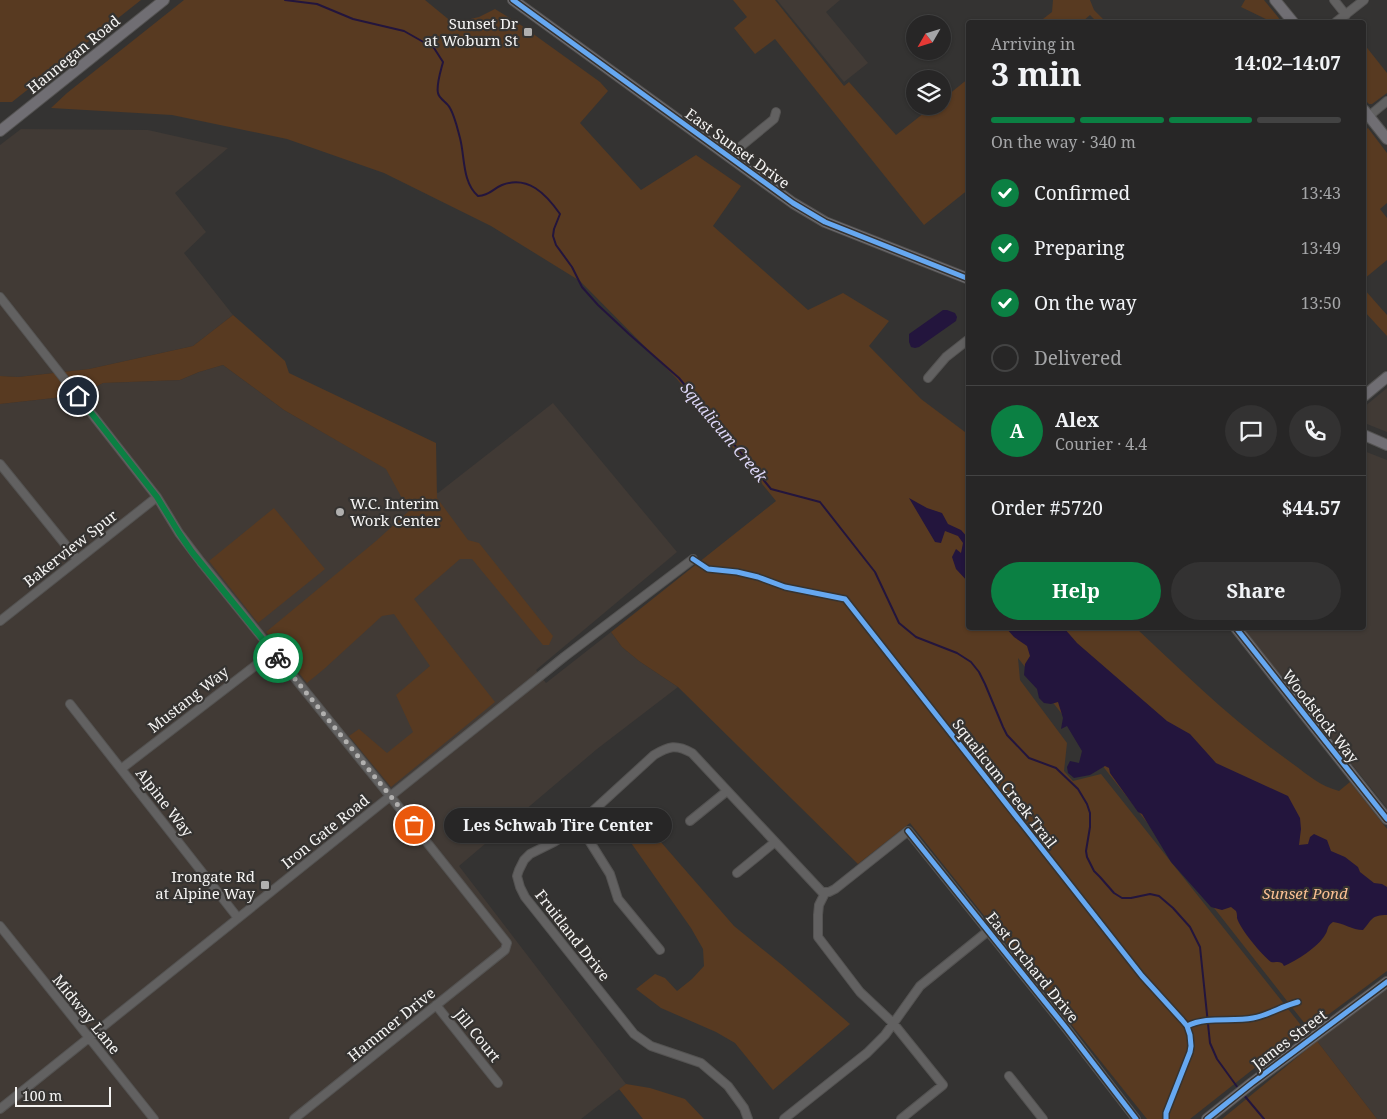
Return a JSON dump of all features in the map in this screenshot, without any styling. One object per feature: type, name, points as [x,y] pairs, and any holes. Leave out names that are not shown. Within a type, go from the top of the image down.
[{"type":"main road","name":"Hannegan Road","points":[[0,131],[164,0]]},
{"type":"main road","name":"East Sunset Drive","points":[[514,0],[793,203],[825,222],[966,278]]},
{"type":"main road","points":[[1275,0],[1291,20]]},
{"type":"main road","points":[[1366,113],[1387,139]]},
{"type":"main road","points":[[1366,394],[1387,377]]},
{"type":"main road","points":[[1366,436],[1387,444]]},
{"type":"main road","name":"Woodstock Way","points":[[1238,630],[1387,819]]},
{"type":"main road","name":"James Street","points":[[1207,1119],[1387,982]]},
{"type":"street","points":[[1334,0],[1346,15]]},
{"type":"street","points":[[1339,20],[1364,0]]},
{"type":"street","points":[[1366,113],[1387,102]]},
{"type":"street","points":[[729,156],[774,119],[776,112]]},
{"type":"street","points":[[0,298],[157,497],[192,552],[390,796]]},
{"type":"street","points":[[928,378],[946,357],[966,341]]},
{"type":"street","points":[[0,464],[77,559]]},
{"type":"street","name":"Bakerview Spur","points":[[0,621],[157,497]]},
{"type":"street","name":"Iron Gate Road","points":[[0,1109],[564,657],[693,560]]},
{"type":"street","name":"Mustang Way","points":[[121,769],[273,652]]},
{"type":"street","name":"Alpine Way","points":[[70,704],[238,918]]},
{"type":"street","name":"Fruitland Drive","points":[[748,1119],[744,1108],[728,1086],[701,1063],[651,1046],[634,1034],[525,897],[517,876],[524,860],[530,854],[580,826],[583,820],[654,755],[666,748],[680,747],[692,753],[820,891],[825,893]]},
{"type":"street","points":[[690,821],[727,791]]},
{"type":"street","name":"Hammer Drive","points":[[294,1119],[505,950],[507,943],[390,796]]},
{"type":"street","points":[[580,826],[610,874],[618,899],[660,950]]},
{"type":"street","name":"East Orchard Drive","points":[[825,893],[835,889],[908,831],[1136,1119]]},
{"type":"street","points":[[737,873],[775,842]]},
{"type":"street","points":[[825,893],[819,905],[818,937],[860,992],[893,1023],[943,1085],[900,1119]]},
{"type":"street","name":"Midway Lane","points":[[0,926],[154,1119]]},
{"type":"street","points":[[784,1119],[867,1053],[885,1035],[920,986],[988,931]]},
{"type":"street","name":"Jill Court","points":[[436,1005],[498,1083]]},
{"type":"street","points":[[1009,1076],[1043,1119]]},
{"type":"shaded area","points":[[777,0],[840,0],[826,12],[868,63],[844,82]]},
{"type":"shaded area","points":[[21,129],[148,130],[228,148],[175,193],[206,232],[184,253],[233,315],[193,346],[89,369],[18,377],[0,376],[0,145]]},
{"type":"shaded area","points":[[943,310],[955,313],[956,321],[919,347],[911,347],[909,334]]},
{"type":"shaded area","points":[[223,365],[284,410],[415,485],[438,493],[553,403],[677,552],[536,670],[546,683],[611,632],[622,647],[639,661],[678,687],[597,749],[459,866],[626,1084],[581,1119],[0,1119],[0,404],[63,397],[86,392],[103,383],[180,380]]},
{"type":"shaded area","points":[[1387,388],[1387,432],[1367,424],[1366,405]]},
{"type":"shaded area","points":[[1366,452],[1387,460],[1387,808],[1245,630],[1366,630]]},
{"type":"shaded area","points":[[909,498],[927,508],[942,513],[948,524],[961,530],[966,536],[966,580],[956,569],[952,557],[956,549],[961,553],[963,543],[958,536],[945,531],[941,543],[935,542]]},
{"type":"shaded area","name":"Sunset Pond","points":[[1008,630],[1066,630],[1077,643],[1167,721],[1190,734],[1216,763],[1288,796],[1300,818],[1299,845],[1308,844],[1310,837],[1314,834],[1327,840],[1331,851],[1345,857],[1374,883],[1387,887],[1387,915],[1375,917],[1363,930],[1333,922],[1329,925],[1322,940],[1300,957],[1284,966],[1280,962],[1271,962],[1242,929],[1236,911],[1231,907],[1222,910],[1211,907],[1171,862],[1142,814],[1138,812],[1110,773],[1109,768],[1105,766],[1090,775],[1074,778],[1068,773],[1067,767],[1070,761],[1079,763],[1082,751],[1067,726],[1061,729],[1063,718],[1058,702],[1044,703],[1039,698],[1037,689],[1024,675],[1025,664],[1030,656],[1027,646]]},
{"type":"shaded area","points":[[1387,989],[1387,1119],[1377,1119],[1317,1041]]},
{"type":"green space","points":[[0,0],[141,0],[12,102],[0,102]]},
{"type":"green space","points":[[184,0],[425,0],[453,23],[479,17],[495,9],[518,23],[600,82],[608,91],[580,123],[641,190],[696,155],[741,186],[713,226],[808,310],[843,293],[889,321],[869,346],[921,399],[966,433],[966,630],[1138,630],[1231,716],[1309,776],[1339,791],[1350,782],[1387,829],[1387,971],[1309,1029],[1018,658],[1020,680],[1067,743],[1064,771],[1073,781],[1101,774],[1304,1029],[1190,1119],[1147,1119],[910,823],[858,864],[678,687],[639,661],[622,647],[611,632],[776,501],[676,378],[580,281],[491,226],[384,173],[287,139],[172,115],[51,108],[67,93]]},
{"type":"green space","points":[[733,0],[775,0],[844,86],[849,82],[896,135],[922,115],[951,115],[951,93],[966,80],[966,191],[924,225],[775,39],[755,54],[734,28],[747,17]]},
{"type":"green space","points":[[1053,0],[1090,0],[1094,10],[1104,20],[1095,20],[1090,15],[1084,20],[1042,20],[1052,12]]},
{"type":"green space","points":[[1245,0],[1264,0],[1280,20],[1268,20],[1241,7]]},
{"type":"green space","points":[[1366,47],[1387,73],[1387,93],[1372,104],[1366,101]]},
{"type":"green space","points":[[1368,128],[1387,153],[1387,203],[1380,209],[1387,218],[1387,260],[1366,277],[1366,130]]},
{"type":"green space","points":[[1366,291],[1387,315],[1387,336],[1366,313]]},
{"type":"green space","points":[[233,315],[285,361],[289,373],[436,443],[437,498],[468,540],[479,543],[553,636],[549,645],[543,645],[472,559],[460,559],[414,599],[495,702],[391,787],[349,736],[359,729],[387,753],[413,732],[396,695],[430,666],[394,614],[382,616],[307,683],[266,632],[376,541],[409,511],[386,469],[284,410],[223,365],[180,380],[103,383],[86,392],[63,397],[0,404],[0,376],[18,377],[89,369],[193,346]]},
{"type":"green space","points":[[274,508],[325,569],[258,623],[209,561]]},
{"type":"green space","points":[[635,818],[653,833],[734,926],[850,1024],[773,1090],[735,1043],[716,1032],[661,1008],[636,989],[655,974],[665,978],[677,991],[704,966],[703,949],[691,928],[622,830]]},
{"type":"green space","points":[[1317,1041],[1377,1119],[1222,1119]]},
{"type":"green space","points":[[626,1084],[650,1088],[685,1099],[704,1119],[643,1119],[619,1089]]},
{"type":"waterway","name":"Squalicum Creek","points":[[285,0],[317,4],[353,19],[404,31],[434,48],[443,62],[438,82],[438,93],[452,111],[462,145],[469,184],[478,196],[489,193],[502,185],[520,182],[536,188],[549,200],[560,214],[553,236],[556,245],[572,267],[582,287],[598,305],[679,378],[771,489],[820,502],[875,572],[899,623],[916,637],[957,653],[971,662],[985,684],[1007,735],[1029,758],[1056,768],[1078,789],[1090,813],[1086,851],[1094,871],[1114,893],[1122,898],[1150,894],[1159,896],[1190,927],[1200,947],[1210,1043],[1217,1059],[1238,1088]]},
{"type":"waterway","name":"Squalicum Creek","points":[[1243,1094],[1264,1119]]},
{"type":"cycle path","points":[[513,0],[793,203],[825,222],[966,278]]},
{"type":"cycle path","name":"Squalicum Creek Trail","points":[[693,559],[708,569],[737,572],[785,587],[845,599],[1142,976],[1187,1026],[1190,1035],[1190,1052],[1166,1113],[1166,1119]]},
{"type":"cycle path","points":[[1238,630],[1387,819]]},
{"type":"cycle path","points":[[908,831],[1066,1028],[1136,1119]]},
{"type":"cycle path","points":[[1207,1119],[1387,982]]},
{"type":"cycle path","points":[[1187,1026],[1211,1020],[1253,1018],[1298,1002]]},
{"type":"way so far","points":[[278,658],[414,825]]},
{"type":"place","name":"Sunset Dr at Woburn St","points":[[528,32]]},
{"type":"place","name":"W.C. Interim Work Center","points":[[340,512]]},
{"type":"place","name":"Les Schwab Tire Center","points":[[414,825]]},
{"type":"place","name":"Irongate Rd at Alpine Way","points":[[265,885]]},
{"type":"route","points":[[78,396],[157,497],[192,552],[278,658]]}]
